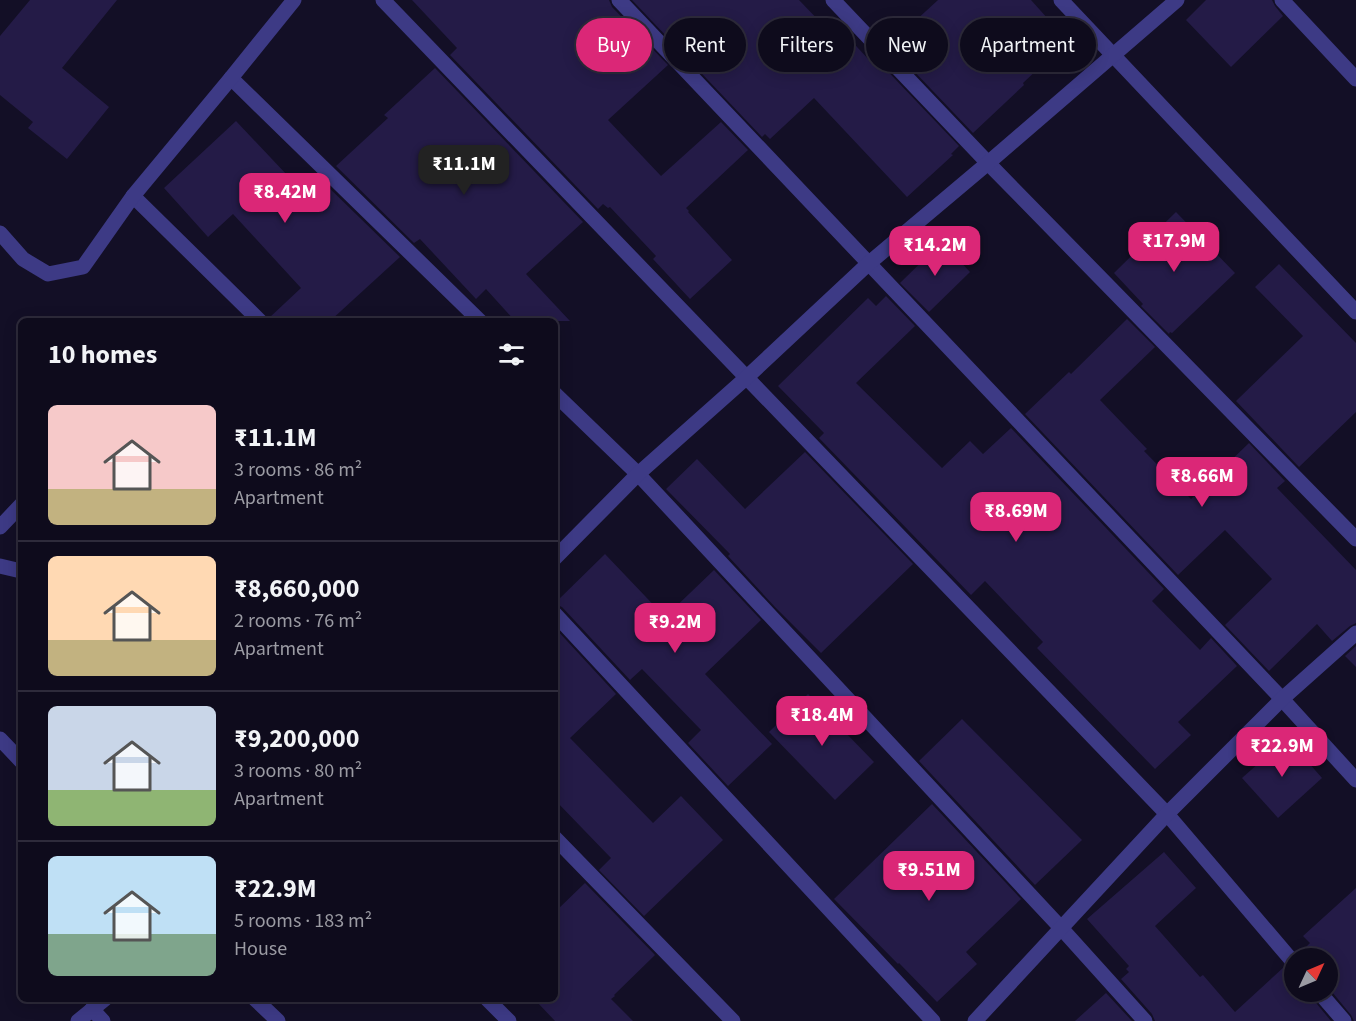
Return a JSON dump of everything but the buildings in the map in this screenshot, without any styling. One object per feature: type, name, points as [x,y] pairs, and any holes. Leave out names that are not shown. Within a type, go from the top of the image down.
[{"type":"street","points":[[0,233],[24,259],[48,274],[83,267],[133,196],[294,0]]},
{"type":"street","points":[[383,0],[1167,814],[1284,951]]},
{"type":"street","points":[[619,0],[1282,699],[1356,780]]},
{"type":"street","points":[[833,0],[988,164],[1356,539]]},
{"type":"street","points":[[1061,0],[1356,312]]},
{"type":"street","points":[[558,555],[638,474],[746,378],[868,264],[988,164],[1177,0]]},
{"type":"street","points":[[1282,0],[1356,79]]},
{"type":"street","points":[[231,78],[477,318]]},
{"type":"street","points":[[133,196],[257,318]]},
{"type":"street","points":[[558,397],[638,474],[1145,1021]]},
{"type":"street","points":[[0,527],[18,508]]},
{"type":"street","points":[[0,566],[18,570]]},
{"type":"street","points":[[558,617],[933,1021]]},
{"type":"street","points":[[975,1021],[1167,814],[1282,699],[1356,633]]},
{"type":"street","points":[[0,739],[18,758]]},
{"type":"street","points":[[558,841],[733,1021]]},
{"type":"street","points":[[258,1002],[278,1021]]},
{"type":"street","points":[[490,1002],[508,1021]]},
{"type":"street","points":[[1327,1002],[1344,1021]]},
{"type":"street","points":[[78,1021],[97,1015]]}]
